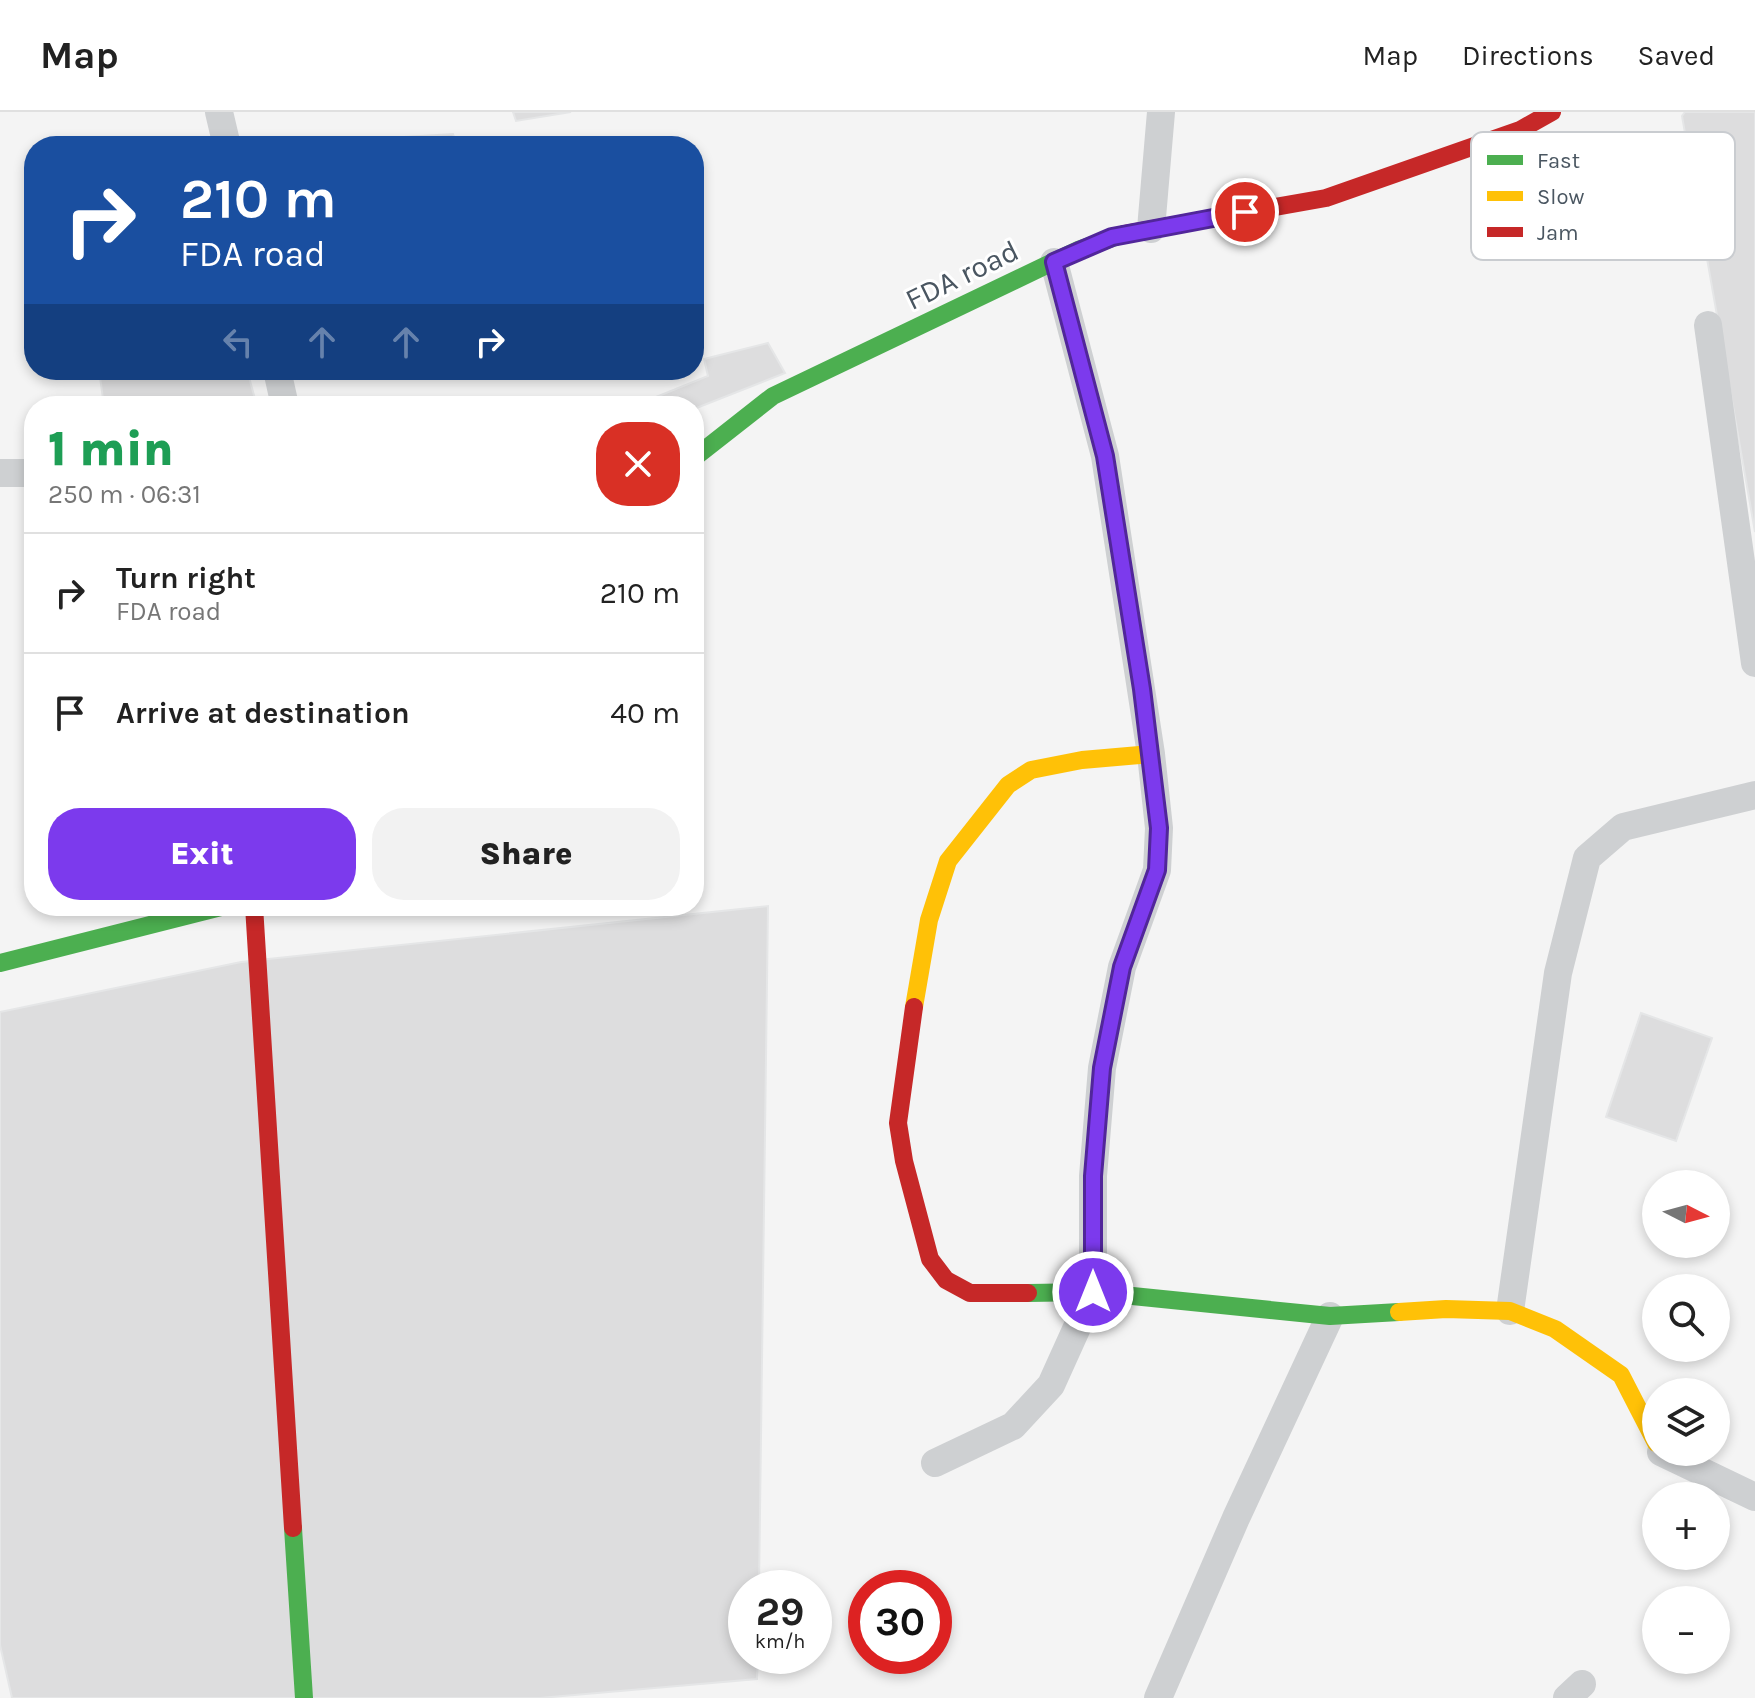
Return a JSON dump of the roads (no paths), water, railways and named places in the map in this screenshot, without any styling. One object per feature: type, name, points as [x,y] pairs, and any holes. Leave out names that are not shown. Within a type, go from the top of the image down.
[{"type":"street","points":[[219,112],[225,136]]},
{"type":"street","points":[[1151,229],[1161,112]]},
{"type":"street","name":"FDA road","points":[[1514,132],[1552,112]]},
{"type":"street","name":"FDA road","points":[[704,450],[773,396],[1112,237],[1326,198],[1471,147]]},
{"type":"street","points":[[935,1463],[1013,1426],[1051,1385],[1093,1292],[1093,1176],[1102,1068],[1122,967],[1157,870],[1159,828],[1151,754],[1105,456],[1054,262]]},
{"type":"street","points":[[1708,325],[1755,663]]},
{"type":"street","points":[[704,431],[726,432]]},
{"type":"street","points":[[0,473],[24,473]]},
{"type":"street","points":[[1151,754],[1082,760],[1031,770],[1008,785],[948,861],[929,920],[898,1123],[904,1161],[930,1259],[946,1280],[970,1293],[1093,1292],[1330,1316],[1446,1309],[1510,1311],[1555,1329],[1621,1375],[1642,1416]]},
{"type":"street","points":[[1510,1311],[1558,973],[1587,858],[1623,827],[1755,795]]},
{"type":"street","points":[[0,963],[186,916]]},
{"type":"street","points":[[255,916],[304,1698]]},
{"type":"street","points":[[1158,1698],[1236,1518],[1330,1316]]},
{"type":"street","points":[[1690,1466],[1755,1497]]}]
